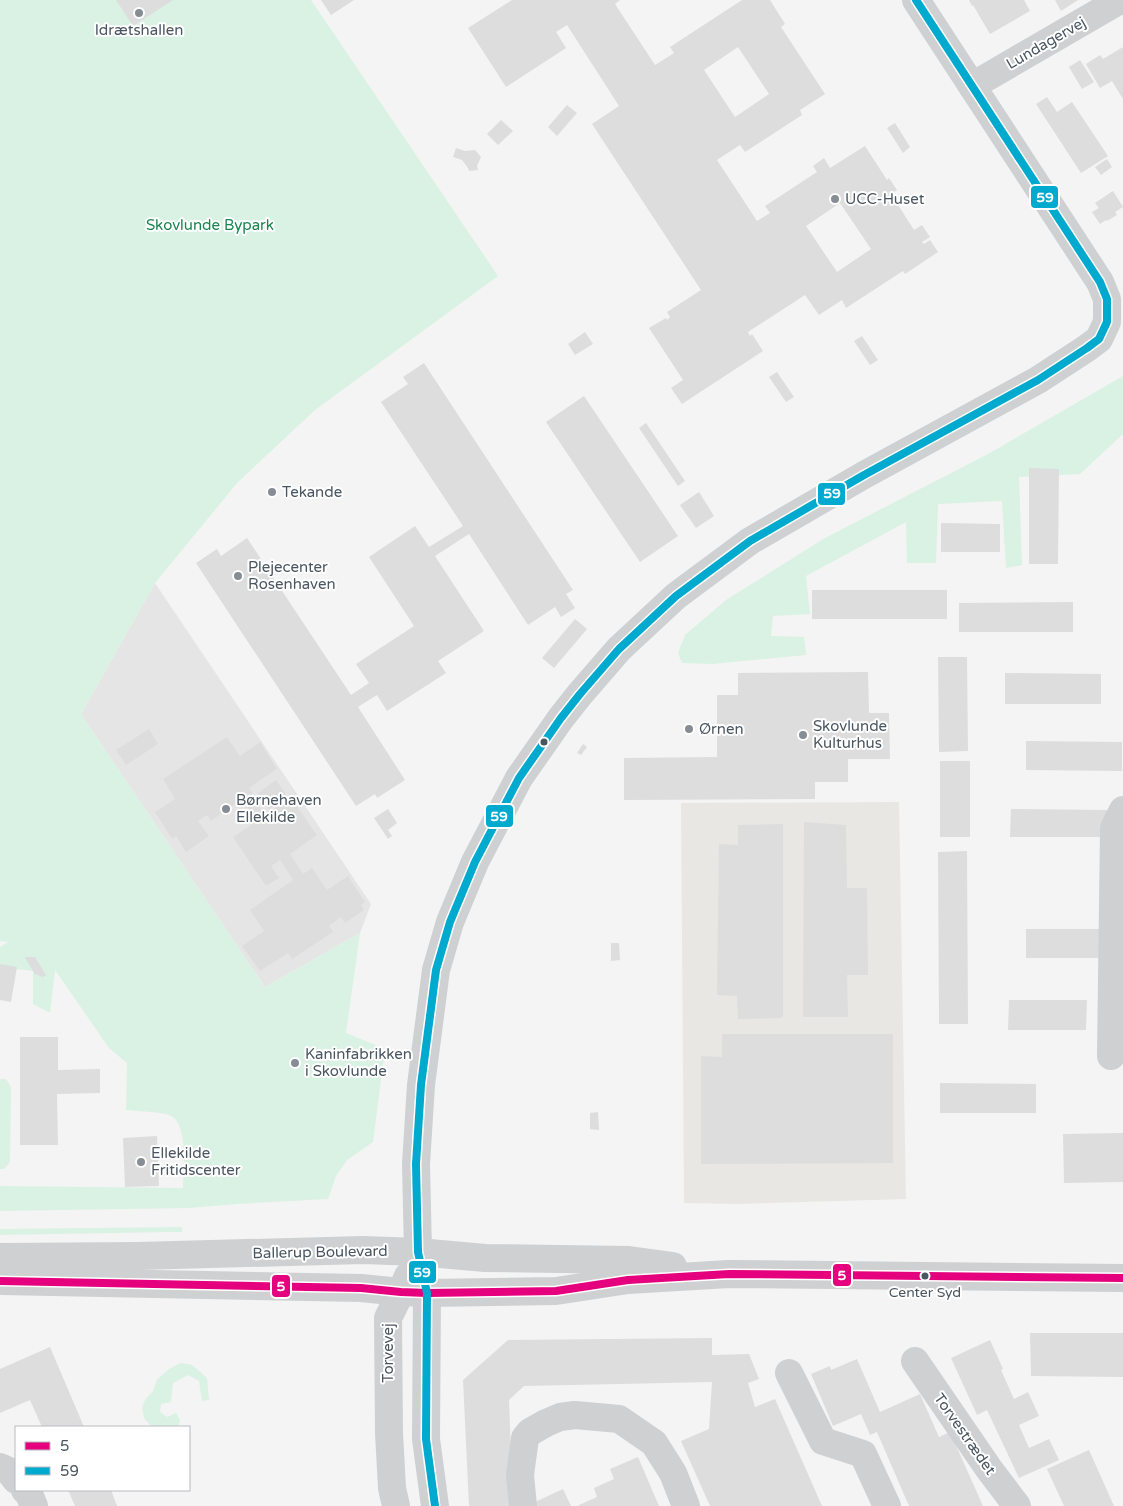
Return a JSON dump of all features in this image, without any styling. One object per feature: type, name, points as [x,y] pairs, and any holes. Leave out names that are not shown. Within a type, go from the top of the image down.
[{"type":"street","points":[[434,1506],[426,1439],[414,1292],[418,1252],[416,1164],[421,1095],[439,962],[450,922],[475,862],[519,778],[561,718],[619,649],[676,596],[750,541],[864,474],[1038,380],[1087,348],[1118,324],[1100,282],[916,0]]},
{"type":"street","name":"Lundagervej","points":[[972,86],[1120,0]]},
{"type":"street","points":[[1117,1053],[1114,828],[1123,810]]},
{"type":"street","name":"Ballerup Boulevard","points":[[0,1258],[364,1250],[418,1252],[485,1258],[629,1260],[729,1274]]},
{"type":"street","name":"Ballerup Boulevard","points":[[0,1281],[361,1288],[414,1292],[556,1291],[628,1280],[729,1274],[1123,1278]]},
{"type":"street","name":"Torvevej","points":[[396,1506],[392,1488],[389,1434],[388,1318],[414,1292]]},
{"type":"street","name":"Torvestrædet","points":[[915,1361],[989,1470],[1017,1506]]},
{"type":"street","points":[[789,1373],[823,1441],[863,1454],[887,1506]]},
{"type":"street","points":[[523,1506],[520,1475],[525,1438],[530,1432],[546,1422],[560,1417],[575,1415],[619,1419],[654,1442],[673,1473],[686,1506]]},
{"type":"street","points":[[0,1467],[8,1471],[15,1479]]},
{"type":"street","points":[[26,1491],[34,1506]]},
{"type":"shaded area","name":"Børnehaven Ellekilde","points":[[155,583],[371,904],[360,933],[265,987],[81,714]]},
{"type":"shaded area","points":[[899,802],[906,1199],[738,1204],[684,1203],[681,803]]},
{"type":"green space","name":"Skovlunde Bypark","points":[[0,0],[311,0],[498,276],[315,410],[237,483],[155,583],[81,714],[265,987],[360,933],[346,1033],[385,1049],[373,1142],[347,1160],[336,1176],[328,1199],[189,1208],[0,1211],[0,1186],[183,1188],[184,1147],[180,1127],[175,1119],[169,1115],[126,1110],[127,1063],[109,1048],[55,970],[50,1013],[33,1004],[33,971],[0,967],[0,947],[8,942],[0,941]]},
{"type":"green space","points":[[1123,376],[1123,434],[1080,474],[1019,477],[1022,565],[1006,568],[1002,501],[938,504],[936,563],[907,563],[906,522],[806,576],[810,614],[773,616],[771,636],[804,637],[806,655],[712,664],[682,663],[678,653],[685,635],[726,600],[825,538],[988,454]]},
{"type":"green space","points":[[0,1079],[6,1079],[11,1087],[10,1162],[4,1169],[0,1169]]},
{"type":"green space","points":[[182,1227],[182,1232],[0,1235],[0,1229]]},
{"type":"green space","points":[[181,1363],[192,1365],[207,1378],[209,1400],[202,1401],[199,1381],[188,1375],[173,1383],[171,1402],[161,1404],[160,1412],[167,1417],[176,1413],[180,1420],[178,1426],[151,1426],[144,1418],[142,1408],[145,1400],[153,1391],[157,1380],[169,1369]]},
{"type":"building","name":"Idrætshallen","points":[[116,0],[173,0],[133,26]]},
{"type":"building","points":[[321,0],[354,0],[331,15]]},
{"type":"building","name":"UCC-Huset","points":[[512,0],[620,0],[615,4],[655,65],[674,53],[670,47],[742,0],[770,0],[785,24],[781,27],[825,94],[800,110],[802,115],[745,152],[740,145],[717,160],[757,221],[770,213],[765,206],[817,172],[813,166],[824,158],[830,168],[865,146],[887,180],[889,178],[897,190],[891,194],[914,230],[922,225],[930,237],[922,242],[924,244],[930,240],[938,252],[905,274],[903,271],[846,308],[842,300],[819,315],[805,295],[748,332],[750,336],[752,334],[763,351],[682,404],[671,388],[683,380],[649,328],[666,318],[667,320],[670,317],[667,312],[701,290],[592,124],[619,106],[567,25],[556,32],[566,48],[506,87],[468,28]],"holes":[[[738,47],[769,94],[735,117],[704,70]],[[840,203],[871,249],[837,272],[806,226]]]},
{"type":"building","points":[[969,0],[1024,0],[1030,11],[990,34]]},
{"type":"building","points":[[1055,0],[1078,0],[1061,11]]},
{"type":"building","points":[[1123,47],[1123,99],[1112,81],[1100,88],[1086,64],[1100,55],[1103,59]]},
{"type":"building","points":[[1080,60],[1094,82],[1082,89],[1069,67]]},
{"type":"building","points":[[1047,97],[1057,112],[1072,102],[1108,156],[1081,173],[1036,104]]},
{"type":"building","points":[[567,105],[577,113],[557,136],[548,127]]},
{"type":"building","points":[[501,120],[513,131],[498,145],[487,134]]},
{"type":"building","points":[[895,123],[910,147],[903,153],[887,128]]},
{"type":"building","points":[[456,148],[465,151],[475,150],[481,157],[477,166],[478,170],[469,171],[462,160],[453,157]]},
{"type":"building","points":[[1107,159],[1112,167],[1101,175],[1095,167]]},
{"type":"building","points":[[1113,191],[1123,207],[1115,212],[1117,215],[1100,224],[1092,212],[1099,208],[1095,203]]},
{"type":"building","points":[[585,332],[593,344],[575,355],[568,344]]},
{"type":"building","points":[[862,336],[878,360],[870,365],[854,341]]},
{"type":"building","name":"Plejecenter Rosenhaven","points":[[424,363],[573,590],[566,594],[575,608],[561,617],[555,607],[528,625],[469,534],[435,556],[484,631],[438,661],[446,673],[387,711],[377,695],[358,707],[405,780],[377,798],[375,794],[356,806],[196,563],[217,549],[221,556],[247,538],[351,695],[369,683],[356,664],[414,626],[369,557],[415,526],[429,547],[463,526],[381,402],[408,384],[403,377]]},
{"type":"building","points":[[777,372],[794,397],[786,402],[769,377]]},
{"type":"building","points":[[584,396],[678,536],[640,562],[546,422]]},
{"type":"building","points":[[646,423],[685,481],[678,486],[639,428]]},
{"type":"building","points":[[1029,468],[1059,469],[1058,564],[1029,564]]},
{"type":"building","points":[[699,492],[714,516],[696,528],[680,505]]},
{"type":"building","points":[[941,523],[1000,524],[1000,552],[941,552]]},
{"type":"building","points":[[812,590],[947,590],[947,619],[812,619]]},
{"type":"building","points":[[1073,602],[1073,632],[959,632],[959,603]]},
{"type":"building","points":[[575,619],[587,629],[554,668],[542,658]]},
{"type":"building","points":[[938,657],[967,657],[968,751],[939,752]]},
{"type":"building","name":"Skovlunde Kulturhus","points":[[868,672],[869,713],[889,713],[890,759],[848,759],[848,782],[815,782],[815,799],[624,800],[624,758],[717,757],[717,695],[738,695],[738,673]]},
{"type":"building","points":[[1005,673],[1101,674],[1101,704],[1005,704]]},
{"type":"building","points":[[149,729],[158,744],[126,765],[116,750]]},
{"type":"building","points":[[227,737],[240,756],[260,742],[277,769],[249,788],[265,815],[291,798],[317,835],[290,854],[303,874],[312,868],[327,890],[348,876],[365,902],[361,905],[364,910],[345,923],[341,917],[329,926],[333,932],[292,959],[288,953],[260,971],[242,946],[264,931],[250,910],[293,880],[280,860],[271,866],[279,878],[266,886],[233,837],[256,822],[241,800],[211,821],[207,815],[198,821],[209,836],[186,852],[176,836],[172,839],[155,812],[175,799],[163,779]]},
{"type":"building","points":[[1026,741],[1122,742],[1122,771],[1026,770]]},
{"type":"building","points":[[583,744],[587,747],[581,755],[577,753]]},
{"type":"building","points":[[940,761],[970,761],[970,837],[940,837]]},
{"type":"building","points":[[276,780],[287,796],[269,809],[258,793]]},
{"type":"building","points":[[388,809],[397,823],[388,830],[392,836],[388,839],[374,818]]},
{"type":"building","points":[[1011,809],[1107,810],[1107,837],[1010,837]]},
{"type":"building","points":[[804,822],[846,825],[847,888],[867,888],[868,975],[847,975],[848,1017],[803,1017]]},
{"type":"building","points":[[783,824],[783,1016],[781,1018],[738,1019],[737,996],[717,995],[719,844],[738,845],[738,825]]},
{"type":"building","points":[[967,851],[968,1024],[939,1024],[938,852]]},
{"type":"building","points":[[1026,929],[1103,929],[1103,958],[1026,958]]},
{"type":"building","points":[[611,943],[619,943],[620,960],[611,961]]},
{"type":"building","points":[[26,957],[35,957],[46,975],[43,977],[35,974]]},
{"type":"building","points":[[0,964],[17,967],[11,1002],[0,1000]]},
{"type":"building","points":[[1009,1000],[1087,1000],[1086,1030],[1008,1030]]},
{"type":"building","points":[[722,1034],[893,1034],[893,1163],[701,1164],[701,1056],[722,1057]]},
{"type":"building","points":[[20,1037],[58,1037],[58,1070],[100,1069],[100,1093],[57,1094],[58,1145],[20,1145]]},
{"type":"building","points":[[940,1083],[1036,1084],[1036,1113],[940,1113]]},
{"type":"building","points":[[598,1112],[599,1130],[590,1129],[590,1113]]},
{"type":"building","points":[[1123,1133],[1123,1182],[1064,1183],[1063,1134]]},
{"type":"building","name":"Ellekilde Fritidscenter","points":[[157,1136],[159,1186],[125,1187],[123,1138]]},
{"type":"building","points":[[1030,1333],[1123,1333],[1123,1377],[1031,1376]]},
{"type":"building","points":[[712,1338],[712,1355],[749,1354],[759,1379],[748,1383],[755,1407],[775,1399],[822,1506],[710,1506],[681,1441],[709,1429],[712,1382],[524,1386],[509,1400],[513,1506],[469,1506],[463,1380],[508,1340]]},
{"type":"building","points":[[990,1340],[1014,1399],[1028,1392],[1039,1416],[1019,1425],[1029,1448],[1049,1439],[1059,1460],[1019,1478],[987,1410],[977,1415],[951,1358]]},
{"type":"building","points":[[50,1347],[84,1426],[42,1426],[30,1400],[0,1413],[0,1369]]},
{"type":"building","points":[[857,1359],[880,1412],[920,1394],[939,1437],[950,1432],[983,1506],[909,1506],[877,1432],[870,1435],[861,1414],[833,1426],[811,1374],[830,1366],[831,1370]]},
{"type":"building","points":[[1089,1450],[1114,1506],[1064,1506],[1047,1469]]},
{"type":"building","points":[[638,1457],[659,1506],[577,1506],[597,1497],[594,1488],[614,1479],[610,1469]]},
{"type":"building","points":[[563,1489],[571,1506],[537,1506],[535,1502]]},
{"type":"building","points":[[68,1491],[111,1491],[117,1506],[75,1506]]},
{"type":"transit line","name":"59","points":[[435,1506],[426,1439],[427,1293],[418,1252],[416,1164],[421,1085],[436,970],[450,922],[475,862],[519,778],[580,694],[619,649],[676,596],[750,541],[864,475],[1038,380],[1099,339],[1107,322],[1107,299],[1100,282],[916,0]]},
{"type":"transit line","name":"5","points":[[0,1281],[361,1288],[427,1293],[556,1291],[628,1280],[729,1274],[1123,1278]]},
{"type":"place","name":"Idrætshallen","points":[[139,13]]},
{"type":"place","name":"UCC-Huset","points":[[835,199]]},
{"type":"place","name":"Tekande","points":[[272,492]]},
{"type":"place","name":"Plejecenter Rosenhaven","points":[[238,576]]},
{"type":"place","name":"Ørnen","points":[[689,729]]},
{"type":"place","name":"Skovlunde Kulturhus","points":[[803,735]]},
{"type":"place","name":"Børnehaven Ellekilde","points":[[226,809]]},
{"type":"place","name":"Kaninfabrikken i Skovlunde","points":[[295,1063]]},
{"type":"place","name":"Ellekilde Fritidscenter","points":[[141,1162]]},
{"type":"place","name":"Center Syd","points":[[925,1276]]}]
